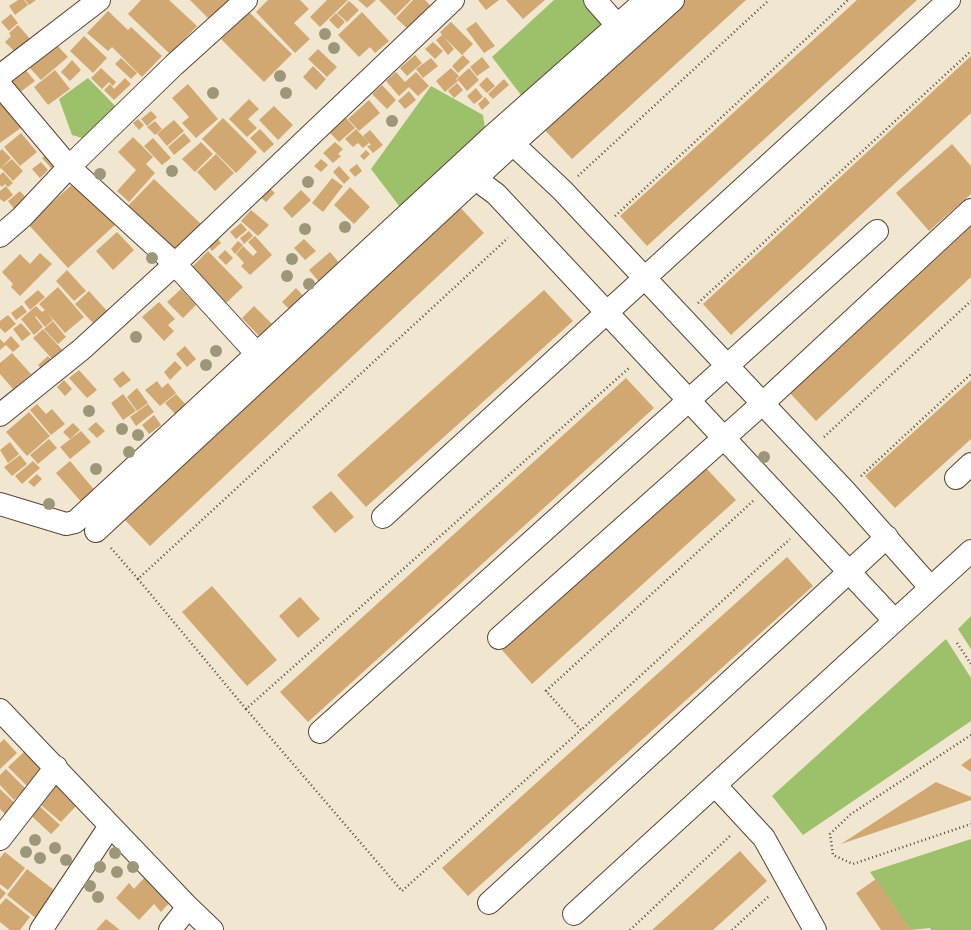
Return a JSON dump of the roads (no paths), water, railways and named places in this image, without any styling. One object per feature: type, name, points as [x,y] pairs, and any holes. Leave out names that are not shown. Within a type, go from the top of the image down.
[{"type":"street","points":[[0,76],[99,0]]},
{"type":"street","points":[[0,236],[22,217],[69,167],[246,0]]},
{"type":"street","points":[[0,415],[82,349],[175,264],[453,0]]},
{"type":"street","points":[[595,0],[617,25]]},
{"type":"street","points":[[0,504],[66,524],[76,522],[490,138],[646,0]]},
{"type":"street","points":[[96,531],[477,180],[513,144],[673,0]]},
{"type":"street","points":[[382,517],[606,312],[645,279],[949,0]]},
{"type":"street","points":[[0,85],[69,167],[175,264],[257,354]]},
{"type":"street","points":[[513,144],[562,190],[887,536],[930,587]]},
{"type":"street","points":[[477,180],[496,194],[768,487],[894,620]]},
{"type":"street","points":[[499,638],[762,404],[971,210]]},
{"type":"street","points":[[320,732],[877,231]]},
{"type":"street","points":[[489,903],[887,536]]},
{"type":"street","points":[[574,914],[971,551]]},
{"type":"street","points":[[0,710],[188,907],[212,930]]},
{"type":"street","points":[[0,839],[56,767]]},
{"type":"street","points":[[715,785],[764,838],[815,930]]},
{"type":"street","points":[[41,930],[110,826]]},
{"type":"street","points":[[170,930],[188,907]]}]
